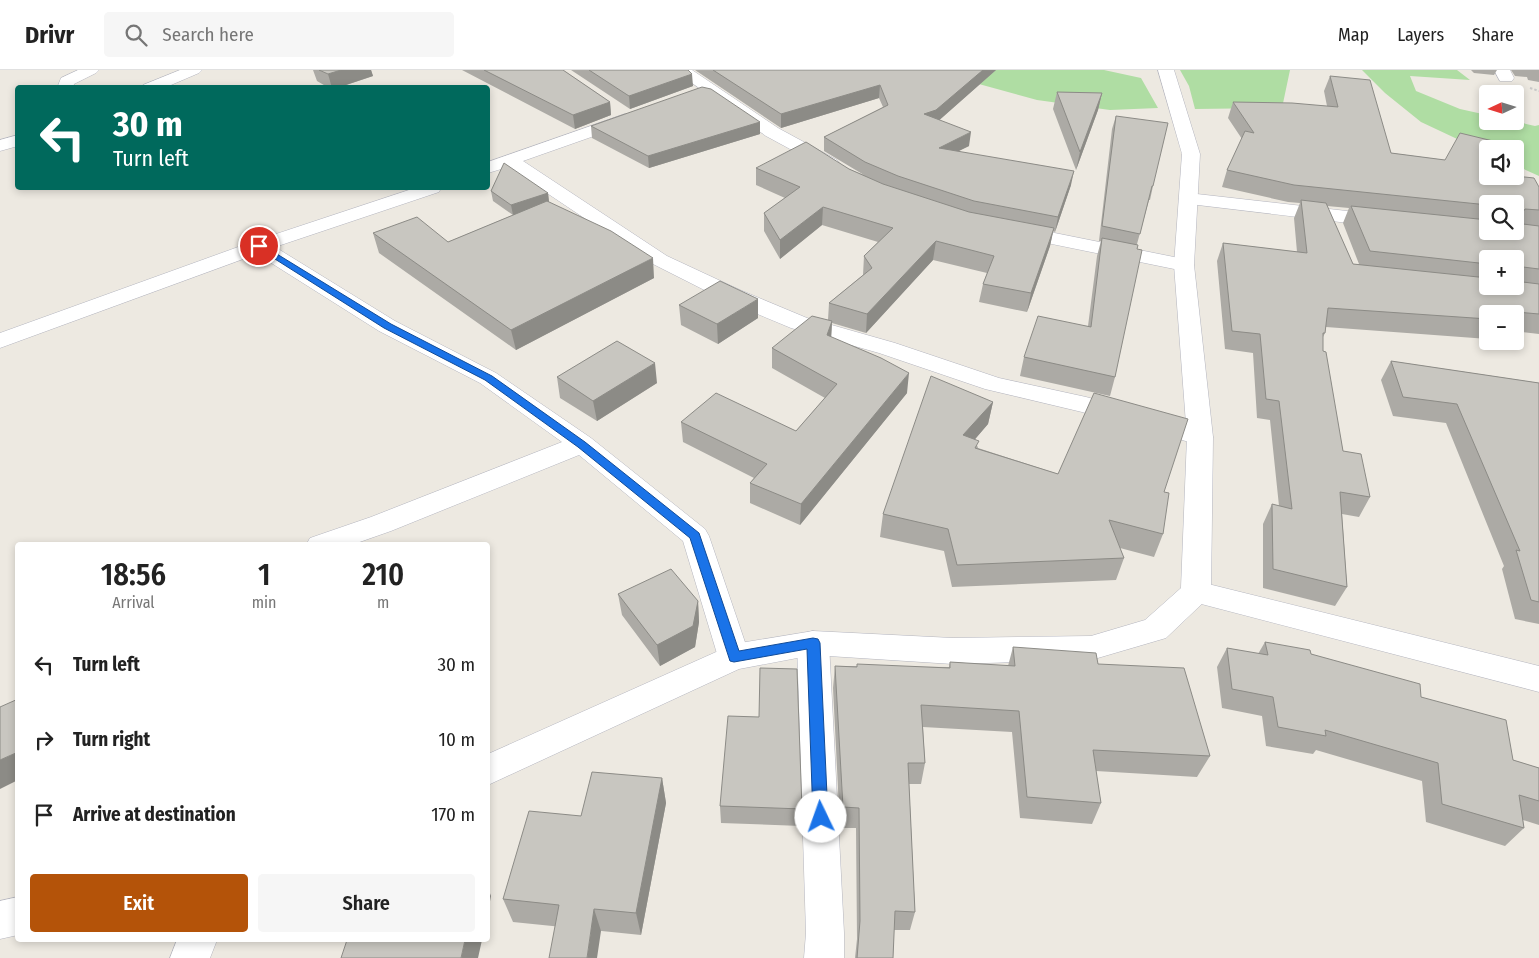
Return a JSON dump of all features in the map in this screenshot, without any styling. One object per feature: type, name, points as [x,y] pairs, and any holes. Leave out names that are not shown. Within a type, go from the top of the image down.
[{"type":"street","points":[[65,85],[67,81],[91,70]]},
{"type":"street","points":[[157,85],[194,70]]},
{"type":"street","points":[[682,70],[772,132],[843,172]]},
{"type":"street","points":[[490,769],[734,657],[813,643],[953,651],[1091,648],[1155,628],[1196,592],[1200,437],[1184,265],[1191,154],[1166,70]]},
{"type":"street","points":[[692,94],[701,91],[716,94]]},
{"type":"street","points":[[490,167],[634,116],[615,108]]},
{"type":"street","points":[[0,146],[15,141]]},
{"type":"street","points":[[509,160],[660,260],[732,295],[799,323],[887,348],[993,384],[1086,406],[1200,437]]},
{"type":"street","points":[[0,341],[259,246],[422,190]]},
{"type":"street","points":[[1188,199],[1332,224],[1405,223]]},
{"type":"street","points":[[996,228],[1184,265]]},
{"type":"street","points":[[259,246],[387,326],[488,378],[582,444],[695,536],[734,657]]},
{"type":"street","points":[[329,542],[381,524],[582,444]]},
{"type":"street","points":[[1196,592],[1539,679]]},
{"type":"street","points":[[813,643],[826,933],[824,958]]},
{"type":"street","points":[[0,920],[15,917]]},
{"type":"street","points":[[190,958],[196,942]]},
{"type":"green space","points":[[889,70],[1104,70],[1141,78],[1158,108],[1110,110],[1037,100],[957,78]]},
{"type":"green space","points":[[1180,70],[1290,70],[1282,108],[1195,109],[1189,86]]},
{"type":"green space","points":[[1362,70],[1457,70],[1470,80],[1410,76],[1416,91],[1460,109],[1479,113],[1479,130],[1524,130],[1524,123],[1539,125],[1539,176],[1524,169],[1524,140],[1479,140],[1479,149],[1421,122],[1385,93]]},
{"type":"building","points":[[319,70],[341,70],[328,74]]},
{"type":"building","points":[[484,70],[563,70],[610,102],[573,115]]},
{"type":"building","points":[[589,70],[688,70],[692,74],[629,96]]},
{"type":"building","points":[[713,70],[983,70],[936,110],[924,114],[971,132],[939,148],[1074,171],[1058,217],[974,201],[898,176],[865,162],[824,137],[888,105],[880,85],[781,114]]},
{"type":"building","points":[[1330,76],[1370,80],[1391,153],[1445,160],[1460,133],[1489,140],[1479,140],[1479,185],[1524,185],[1524,177],[1534,178],[1539,187],[1539,210],[1524,210],[1524,195],[1479,195],[1479,204],[1294,185],[1227,170],[1245,131],[1254,133],[1233,102],[1292,103],[1338,107]]},
{"type":"building","points":[[702,87],[711,89],[760,122],[648,156],[591,126]]},
{"type":"building","points":[[1057,92],[1102,93],[1080,152]]},
{"type":"building","points":[[1116,116],[1168,123],[1140,234],[1102,226]]},
{"type":"building","points":[[806,142],[849,169],[883,184],[969,212],[1054,228],[1031,293],[983,284],[994,256],[936,241],[867,314],[829,303],[872,268],[864,256],[893,228],[823,207],[780,240],[764,213],[800,187],[756,168]]},
{"type":"building","points":[[504,163],[548,193],[511,205],[491,191]]},
{"type":"building","points":[[1301,200],[1326,203],[1353,264],[1479,277],[1479,295],[1524,295],[1524,282],[1539,284],[1539,314],[1524,313],[1524,305],[1479,305],[1479,318],[1328,308],[1325,333],[1323,333],[1323,351],[1326,352],[1343,451],[1361,454],[1370,497],[1340,492],[1347,587],[1273,569],[1272,504],[1292,509],[1279,401],[1266,399],[1260,334],[1232,331],[1223,243],[1307,253]]},
{"type":"building","points":[[547,201],[611,231],[653,258],[511,330],[373,233],[417,217],[448,242]]},
{"type":"building","points":[[1351,206],[1479,219],[1479,240],[1524,240],[1524,224],[1539,226],[1539,269],[1524,267],[1524,250],[1479,250],[1479,263],[1370,251]]},
{"type":"building","points":[[1102,238],[1138,245],[1137,249],[1142,250],[1115,377],[1024,357],[1038,316],[1091,327]]},
{"type":"building","points":[[720,281],[758,299],[717,324],[679,305]]},
{"type":"building","points":[[812,316],[832,321],[827,335],[881,358],[909,373],[801,504],[750,483],[767,464],[681,422],[716,393],[796,431],[837,384],[772,348]]},
{"type":"building","points":[[617,341],[655,363],[593,401],[557,377]]},
{"type":"building","points":[[1391,361],[1539,383],[1539,602],[1531,600],[1516,550],[1520,551],[1457,404],[1403,397]]},
{"type":"building","points":[[931,376],[993,402],[963,435],[979,441],[975,448],[1058,474],[1094,393],[1188,419],[1164,492],[1169,493],[1163,534],[1109,520],[1124,558],[957,565],[948,529],[883,514]]},
{"type":"building","points":[[671,569],[698,601],[693,626],[657,645],[618,594]]},
{"type":"building","points":[[1265,642],[1310,650],[1311,654],[1420,684],[1421,697],[1506,720],[1513,760],[1539,768],[1539,801],[1519,795],[1524,828],[1442,804],[1438,763],[1325,730],[1326,736],[1278,727],[1273,697],[1232,689],[1227,648],[1268,655]]},
{"type":"building","points":[[1013,647],[1096,653],[1098,664],[1184,668],[1210,756],[1093,750],[1101,803],[1027,797],[1019,711],[921,705],[925,763],[908,763],[915,912],[895,911],[893,958],[857,958],[860,921],[859,808],[843,807],[835,666],[857,667],[857,664],[950,668],[950,662],[1015,666]]},
{"type":"building","points":[[760,668],[797,669],[802,809],[720,806],[728,716],[759,717]]},
{"type":"building","points":[[15,700],[15,753],[0,760],[0,707]]},
{"type":"building","points":[[592,772],[662,778],[636,913],[594,909],[587,958],[549,958],[559,905],[503,899],[529,811],[581,816]]},
{"type":"building","points":[[346,942],[465,942],[461,958],[341,958]]},
{"type":"route","points":[[259,246],[387,326],[488,378],[582,444],[695,536],[734,657],[813,643],[821,817]]}]
